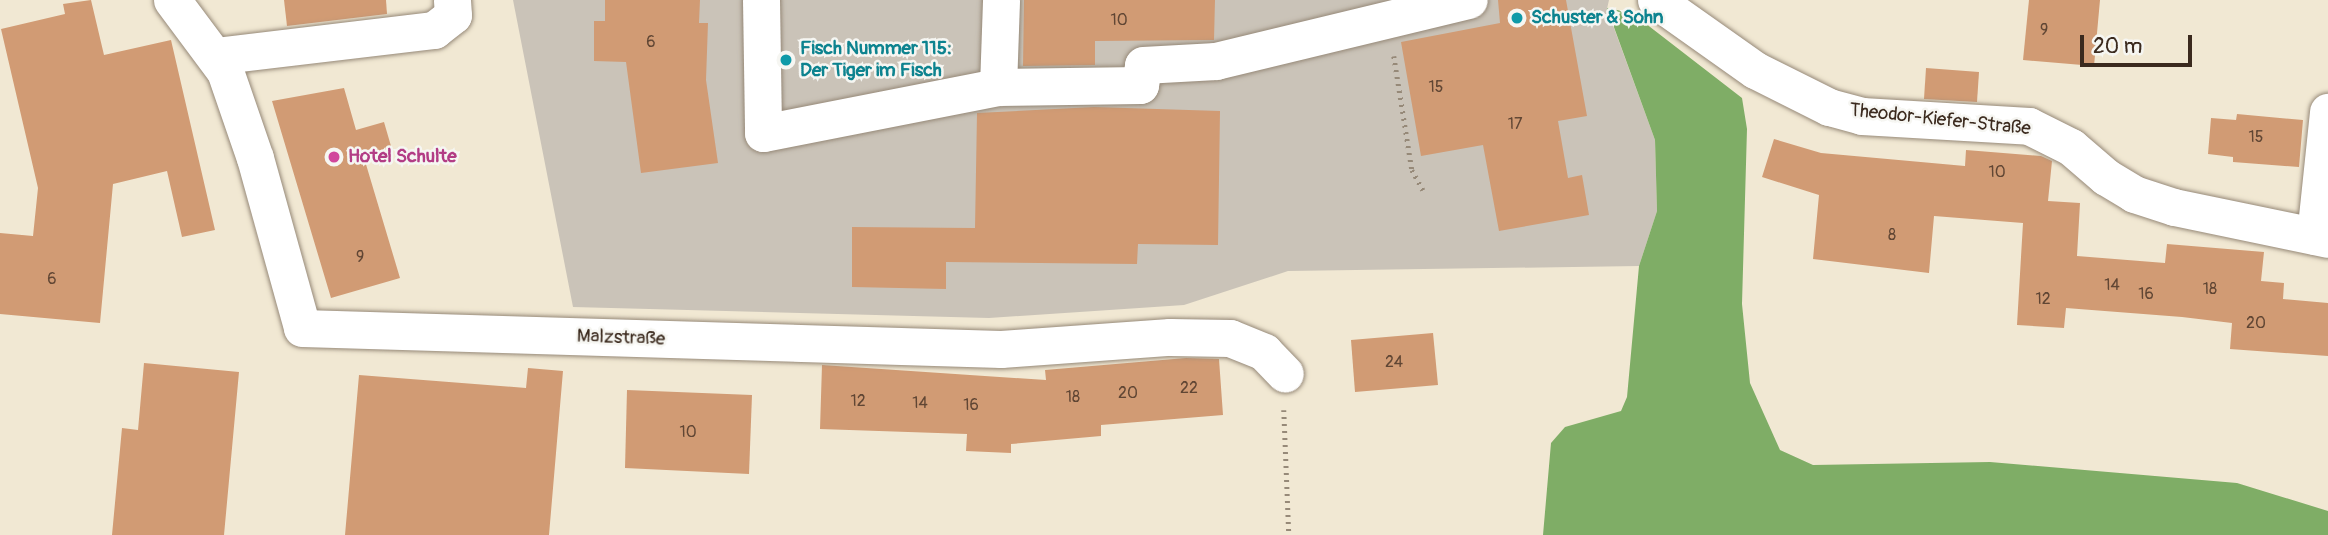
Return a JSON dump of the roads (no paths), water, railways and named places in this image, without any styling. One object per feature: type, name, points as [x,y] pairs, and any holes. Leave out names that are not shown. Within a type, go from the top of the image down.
[{"type":"street","name":"Malzstraße","points":[[172,0],[225,71],[255,158],[302,328],[1001,349],[1170,337],[1230,338],[1264,352],[1285,374]]},
{"type":"street","points":[[215,56],[434,30],[453,15],[452,0]]},
{"type":"street","points":[[761,0],[763,133],[998,87],[1140,85],[1143,65],[1216,61],[1469,0]]},
{"type":"street","points":[[998,87],[1001,0]]},
{"type":"street","name":"Theodor-Kiefer-Straße","points":[[1656,0],[1755,70],[1829,107],[1862,116],[2029,126],[2071,147],[2106,177],[2134,194],[2174,207],[2322,238],[2328,112]]},
{"type":"place","name":"Schuster & Sohn","points":[[1517,18]]},
{"type":"place","name":"Fisch Nummer 115: Der Tiger im Fisch","points":[[786,60]]},
{"type":"place","name":"Hotel Schulte","points":[[334,157]]}]
